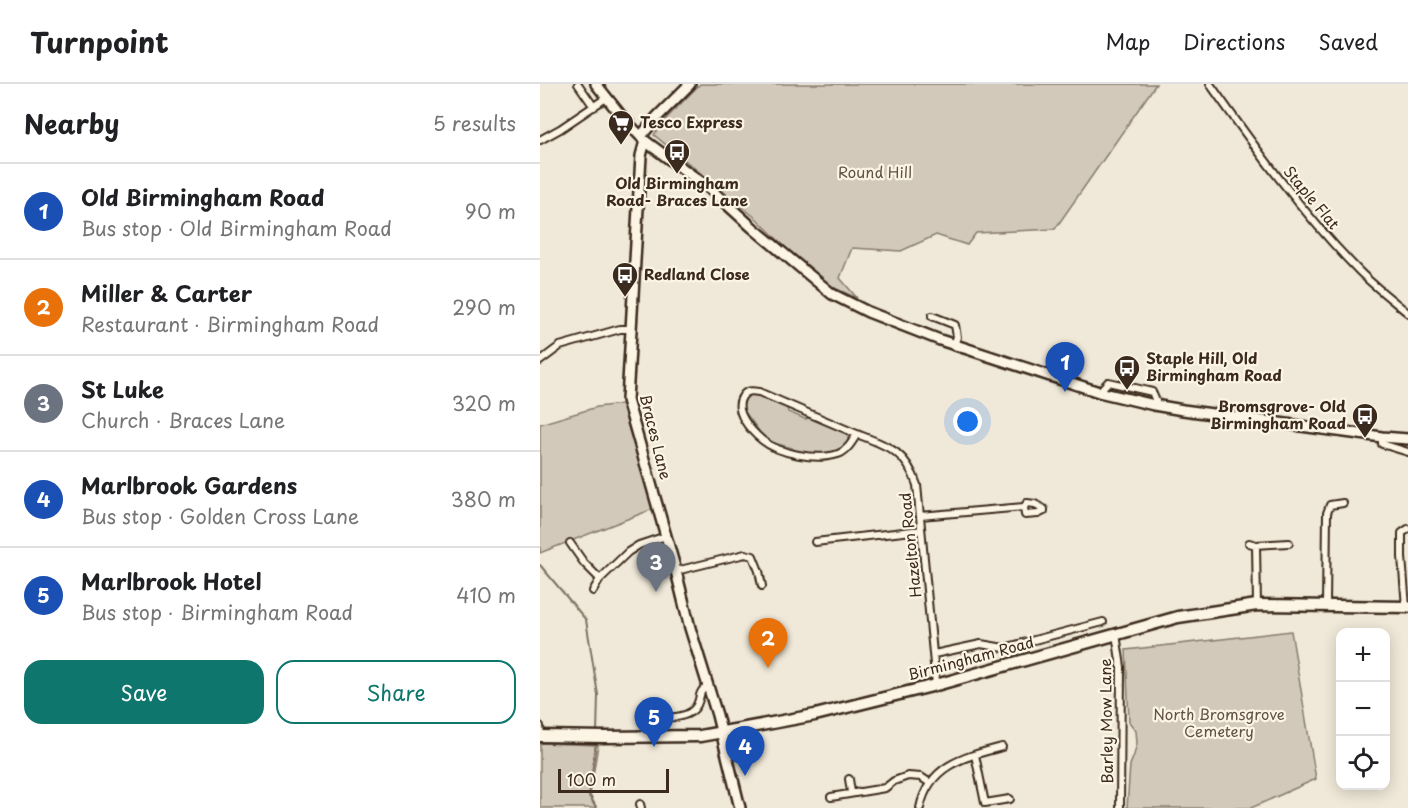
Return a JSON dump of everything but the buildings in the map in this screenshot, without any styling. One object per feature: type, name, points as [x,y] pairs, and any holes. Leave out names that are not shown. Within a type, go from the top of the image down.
[{"type":"highway","name":"Birmingham Road","points":[[540,733],[604,737],[700,735],[721,732],[815,715],[936,685],[1178,617],[1257,605],[1407,607]]},
{"type":"main road","points":[[596,84],[623,118],[643,138],[709,188],[832,294],[868,312],[954,344],[1099,392],[1183,410],[1408,440]]},
{"type":"main road","points":[[643,138],[657,117],[690,84]]},
{"type":"main road","name":"Braces Lane","points":[[643,138],[627,400],[708,685],[740,808]]},
{"type":"street","points":[[578,84],[594,107]]},
{"type":"street","name":"Staple Flat","points":[[1210,84],[1260,154],[1320,229],[1360,272],[1408,313]]},
{"type":"street","points":[[540,140],[606,98]]},
{"type":"street","points":[[932,316],[955,325],[957,337],[954,344]]},
{"type":"street","points":[[540,361],[561,346],[620,329],[632,329]]},
{"type":"street","name":"Hazelton Road","points":[[857,435],[849,447],[839,454],[806,457],[782,450],[763,441],[748,426],[740,411],[740,401],[743,394],[747,392],[759,392],[885,445],[907,462],[917,485],[936,685]]},
{"type":"street","points":[[1382,437],[1382,444],[1408,452]]},
{"type":"street","points":[[1326,606],[1327,513],[1330,505],[1343,503]]},
{"type":"street","points":[[920,516],[1024,507]]},
{"type":"street","points":[[1407,607],[1402,533],[1408,529]]},
{"type":"street","points":[[815,542],[921,530]]},
{"type":"street","points":[[593,591],[600,579],[628,552],[639,545],[666,536]]},
{"type":"street","points":[[570,543],[584,563],[600,579]]},
{"type":"street","points":[[1257,605],[1252,544],[1289,543]]},
{"type":"street","points":[[676,571],[749,555],[753,556],[756,562],[762,586]]},
{"type":"street","points":[[933,654],[981,644],[1004,648],[1103,622]]},
{"type":"street","name":"Barley Mow Lane","points":[[1116,634],[1121,667],[1120,808]]},
{"type":"street","points":[[647,718],[681,716],[689,713],[696,707],[701,691],[708,685]]},
{"type":"street","points":[[920,808],[930,783],[941,771],[960,759],[1002,747]]},
{"type":"street","points":[[975,754],[985,803],[1010,799]]},
{"type":"street","points":[[831,797],[885,788],[894,781],[908,776],[921,777],[930,783]]},
{"type":"street","points":[[849,779],[851,792]]},
{"type":"green space","name":"Round Hill","points":[[700,84],[1156,84],[1055,229],[976,233],[967,245],[936,235],[901,251],[852,248],[840,278],[857,298],[830,286],[802,264],[757,219],[654,135],[661,124]]},
{"type":"green space","points":[[756,395],[787,408],[788,412],[805,419],[810,418],[846,432],[847,445],[835,452],[808,454],[770,442],[764,438],[742,408],[746,398]]},
{"type":"green space","points":[[622,404],[653,509],[540,553],[540,424],[597,407]]},
{"type":"green space","name":"North Bromsgrove Cemetery","points":[[1291,631],[1316,779],[1251,808],[1127,808],[1130,765],[1137,743],[1136,731],[1129,722],[1126,650]]},
{"type":"green space","points":[[540,743],[598,745],[590,795],[597,808],[540,808]]},
{"type":"waterway","points":[[540,565],[586,620],[598,695],[597,733]]},
{"type":"waterway","points":[[596,742],[589,796],[596,808]]},
{"type":"place","name":"Tesco Express","points":[[621,146]]},
{"type":"place","name":"Old Birmingham Road- Braces Lane","points":[[677,175]]},
{"type":"place","name":"Redland Close","points":[[625,298]]},
{"type":"place","name":"Staple Hill, Old Birmingham Road","points":[[1127,391]]},
{"type":"place","name":"Old Birmingham Road","points":[[1065,392]]},
{"type":"place","name":"Bromsgrove- Old Birmingham Road","points":[[1365,439]]},
{"type":"place","name":"St Luke","points":[[656,592]]},
{"type":"place","name":"Miller & Carter","points":[[768,668]]},
{"type":"place","name":"Marlbrook Hotel","points":[[654,747]]},
{"type":"place","name":"Marlbrook Gardens","points":[[745,776]]}]
